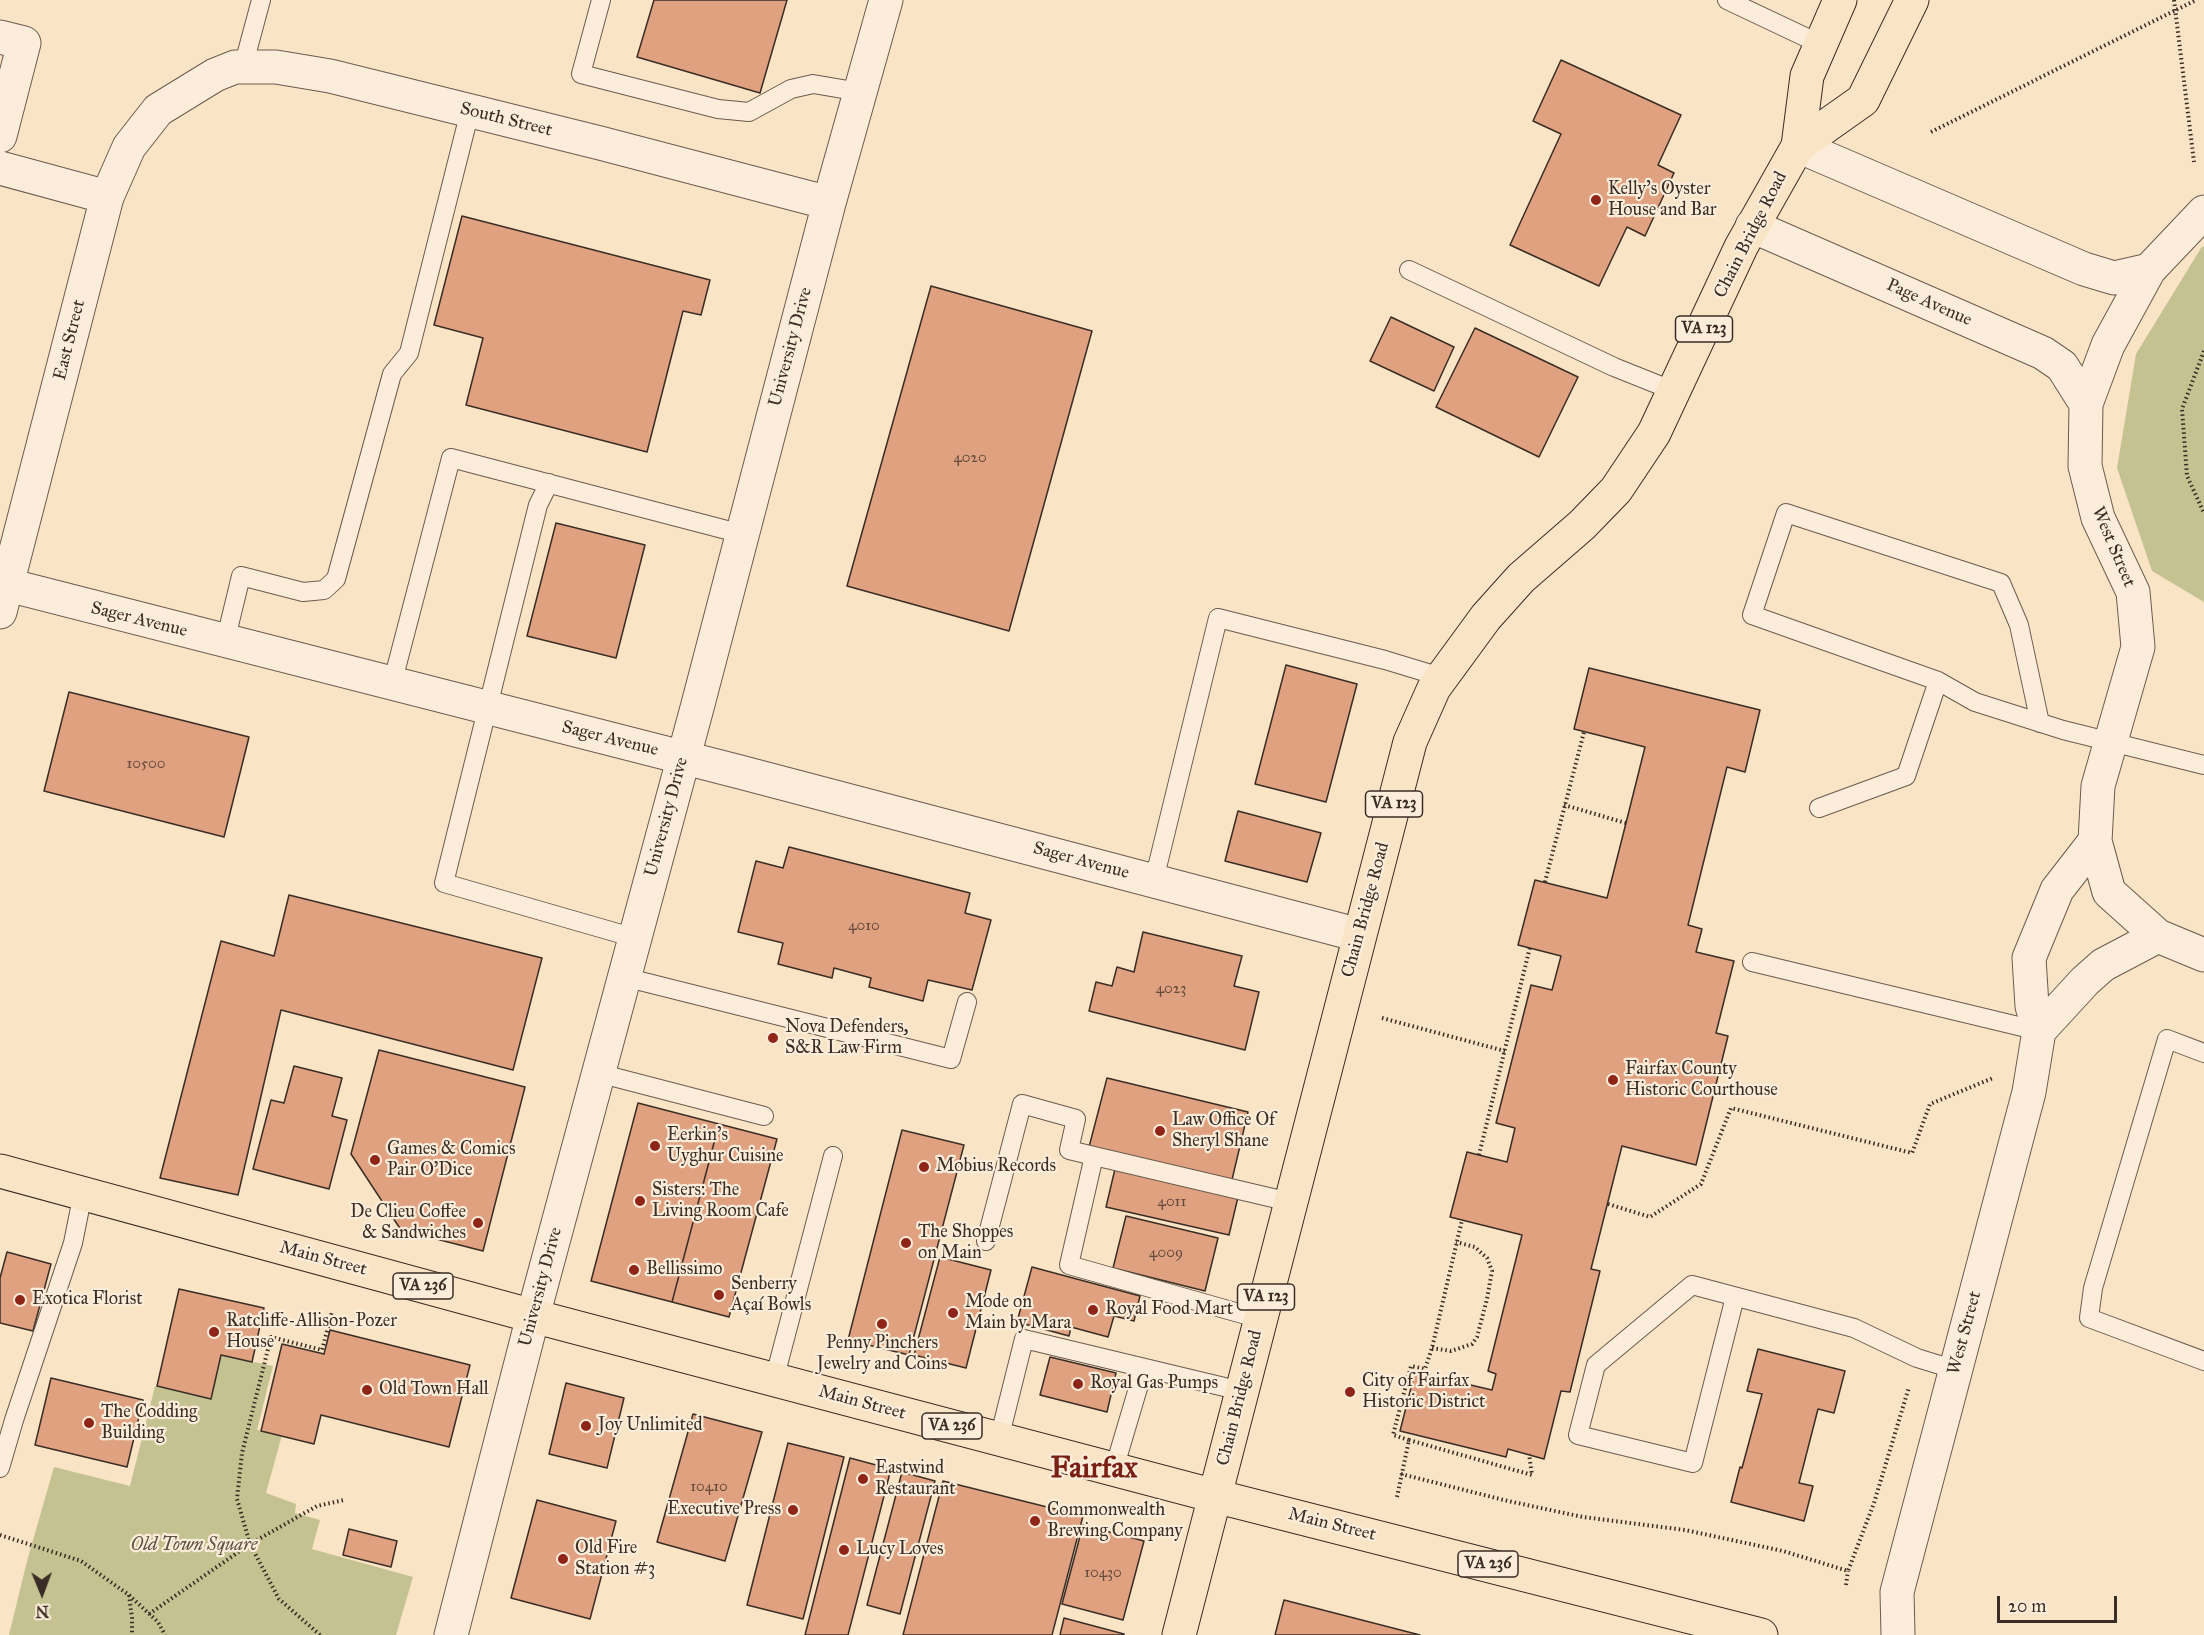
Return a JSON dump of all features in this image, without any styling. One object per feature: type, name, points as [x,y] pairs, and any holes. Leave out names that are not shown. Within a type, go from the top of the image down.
[{"type":"main road","name":"Chain Bridge Road","points":[[1179,1635],[1410,742],[1434,688],[1486,617],[1521,578],[1582,525],[1616,490],[1654,433],[1752,226],[1798,146],[1807,76],[1840,0]]},
{"type":"main road","name":"Chain Bridge Road","points":[[1798,146],[1863,100],[1912,0]]},
{"type":"main road","name":"Main Street","points":[[0,1171],[774,1380],[1215,1496],[1761,1635]]},
{"type":"street","name":"University Drive","points":[[451,1635],[533,1316],[886,0]]},
{"type":"street","points":[[0,136],[12,40]]},
{"type":"street","name":"South Street","points":[[185,94],[215,75],[235,67],[276,68],[330,76],[830,203]]},
{"type":"street","name":"East Street","points":[[2,594],[107,197],[134,140],[158,110],[185,94]]},
{"type":"street","points":[[1798,146],[2084,269],[2114,278],[2149,270]]},
{"type":"street","points":[[0,168],[107,197]]},
{"type":"street","name":"West Street","points":[[2158,936],[2109,892],[2095,841],[2098,786],[2138,647],[2133,592],[2098,518],[2085,466],[2086,404],[2108,345],[2149,270],[2204,212]]},
{"type":"street","name":"Page Avenue","points":[[1752,226],[2043,353],[2062,366],[2086,404]]},
{"type":"street","name":"Sager Avenue","points":[[2,594],[225,642],[486,707],[1155,880],[1344,932],[1359,934]]},
{"type":"street","name":"West Street","points":[[1898,1635],[1897,1592],[2029,1092],[2039,1031],[2032,1006],[2029,958],[2057,890],[2095,841]]},
{"type":"street","points":[[2039,1031],[2103,965],[2158,936],[2204,955]]},
{"type":"lane","points":[[243,67],[261,0]]},
{"type":"lane","points":[[601,0],[581,74],[718,109],[749,112],[791,89],[813,84],[860,93]]},
{"type":"lane","points":[[1727,0],[1820,44]]},
{"type":"lane","points":[[225,642],[241,576],[303,592],[324,590],[336,579],[392,374],[409,353],[470,111]]},
{"type":"lane","points":[[1409,270],[1614,367],[1674,391]]},
{"type":"lane","points":[[392,684],[451,458],[742,534]]},
{"type":"lane","points":[[549,483],[538,505],[444,883],[635,938]]},
{"type":"lane","points":[[2040,723],[2019,626],[2001,583],[1786,513],[1752,615],[1938,681],[1975,702],[2040,723],[2204,765]]},
{"type":"lane","points":[[1155,880],[1218,618],[1385,660],[1441,677]]},
{"type":"lane","points":[[1819,808],[1906,776],[1938,681]]},
{"type":"lane","points":[[1752,962],[2039,1031]]},
{"type":"lane","points":[[624,977],[951,1059],[966,1002]]},
{"type":"lane","points":[[2204,1053],[2167,1039],[2093,1288],[2089,1318],[2204,1361]]},
{"type":"lane","points":[[598,1073],[764,1116]]},
{"type":"lane","points":[[986,1241],[1022,1104],[1076,1119],[1069,1150],[1290,1202]]},
{"type":"lane","points":[[774,1380],[833,1156]]},
{"type":"lane","points":[[1094,1156],[1069,1265],[1260,1319]]},
{"type":"lane","points":[[0,1468],[73,1243],[83,1193]]},
{"type":"lane","points":[[1735,1297],[1693,1463],[1578,1436],[1596,1365],[1692,1285],[1854,1328],[1917,1358],[1956,1370]]},
{"type":"lane","points":[[999,1439],[1024,1339],[1241,1392]]},
{"type":"lane","points":[[1114,1469],[1144,1368]]},
{"type":"path","points":[[2174,0],[2194,162]]},
{"type":"path","points":[[1931,132],[2196,0]]},
{"type":"path","points":[[2204,351],[2182,410],[2187,476],[2204,513]]},
{"type":"path","points":[[1545,882],[1584,732]]},
{"type":"path","points":[[1564,805],[1626,823]]},
{"type":"path","points":[[1479,1155],[1530,947]]},
{"type":"path","points":[[1382,1018],[1505,1051]]},
{"type":"path","points":[[1462,1220],[1432,1348],[1425,1369],[1411,1366],[1393,1435],[1532,1475],[1528,1454]]},
{"type":"path","points":[[1432,1348],[1451,1351],[1472,1344],[1477,1337],[1487,1299],[1492,1271],[1487,1258],[1475,1247],[1456,1242]]},
{"type":"path","points":[[320,1635],[279,1599],[250,1544],[237,1499],[242,1454],[271,1337],[322,1350],[332,1312]]},
{"type":"path","points":[[1397,1497],[1409,1440]]},
{"type":"path","points":[[149,1614],[250,1544],[317,1506],[344,1500]]},
{"type":"path","points":[[0,1535],[81,1561],[129,1595],[158,1622],[165,1635]]},
{"type":"path","points":[[1846,1585],[1848,1571]]},
{"type":"path","points":[[129,1595],[132,1635]]},
{"type":"green space","points":[[2204,246],[2204,602],[2152,571],[2117,468],[2136,354]]},
{"type":"green space","name":"Old Town Square","points":[[221,1355],[273,1366],[257,1430],[282,1435],[266,1493],[296,1504],[295,1513],[320,1520],[312,1549],[413,1577],[396,1635],[9,1635],[54,1467],[130,1486],[155,1386],[211,1399]]},
{"type":"building","points":[[654,0],[787,0],[760,93],[637,57]]},
{"type":"building","name":"Kelly's Oyster House and Bar","points":[[1561,60],[1681,115],[1658,165],[1674,173],[1645,236],[1627,227],[1599,286],[1510,245],[1561,134],[1533,121]]},
{"type":"building","points":[[462,216],[710,280],[701,315],[683,311],[647,452],[466,405],[483,338],[434,325]]},
{"type":"building","points":[[931,286],[1092,331],[1009,631],[847,586]]},
{"type":"building","points":[[1391,317],[1454,347],[1434,391],[1370,361]]},
{"type":"building","points":[[1475,328],[1578,377],[1539,457],[1436,407]]},
{"type":"building","points":[[556,523],[645,545],[616,658],[527,636]]},
{"type":"building","points":[[1286,665],[1357,684],[1326,802],[1255,784]]},
{"type":"building","name":"Fairfax County Historic Courthouse","points":[[1589,668],[1760,710],[1745,772],[1727,767],[1688,925],[1702,929],[1696,952],[1734,961],[1716,1033],[1728,1036],[1696,1165],[1622,1146],[1591,1269],[1600,1271],[1570,1392],[1561,1391],[1544,1459],[1508,1449],[1506,1457],[1400,1431],[1415,1372],[1492,1390],[1496,1374],[1488,1371],[1522,1235],[1450,1217],[1467,1152],[1507,1162],[1515,1128],[1496,1123],[1531,985],[1552,990],[1561,956],[1518,945],[1535,880],[1607,898],[1626,823],[1645,747],[1574,729]]},
{"type":"building","points":[[69,692],[249,737],[224,837],[44,791]]},
{"type":"building","points":[[1238,811],[1321,833],[1307,882],[1225,861]]},
{"type":"building","points":[[789,847],[970,893],[965,913],[991,920],[972,990],[928,980],[923,1001],[869,987],[871,978],[834,968],[832,978],[778,964],[783,943],[738,932],[756,861],[783,868]]},
{"type":"building","points":[[289,895],[542,958],[513,1070],[281,1010],[238,1195],[160,1178],[221,941],[274,956]]},
{"type":"building","points":[[1143,932],[1242,956],[1234,986],[1259,992],[1245,1050],[1089,1011],[1096,982],[1112,986],[1117,967],[1134,972]]},
{"type":"building","points":[[379,1050],[525,1087],[483,1251],[401,1230],[351,1154]]},
{"type":"building","points":[[294,1066],[342,1078],[332,1116],[347,1120],[329,1189],[253,1169],[271,1100],[284,1103]]},
{"type":"building","points":[[1107,1078],[1248,1112],[1231,1184],[1089,1147]]},
{"type":"building","points":[[638,1103],[719,1124],[672,1302],[591,1281]]},
{"type":"building","points":[[719,1124],[777,1139],[729,1317],[672,1302]]},
{"type":"building","name":"The Shoppes on Main","points":[[902,1130],[964,1145],[909,1355],[848,1340]]},
{"type":"building","points":[[1115,1169],[1238,1197],[1229,1235],[1106,1207]]},
{"type":"building","points":[[1126,1216],[1218,1238],[1205,1291],[1113,1268]]},
{"type":"building","name":"Exotica Florist","points":[[7,1252],[51,1264],[33,1331],[0,1323],[0,1278]]},
{"type":"building","name":"Mode on Main by Mara","points":[[940,1257],[991,1270],[966,1368],[914,1355]]},
{"type":"building","points":[[1032,1267],[1140,1296],[1134,1321],[1114,1316],[1108,1337],[1071,1327],[1069,1336],[1017,1322]]},
{"type":"building","name":"Ratcliffe-Allison-Pozer House","points":[[179,1289],[264,1308],[252,1362],[221,1355],[211,1399],[157,1386]]},
{"type":"building","name":"Old Town Hall","points":[[330,1330],[470,1365],[449,1447],[321,1415],[314,1444],[261,1431],[282,1344],[324,1354]]},
{"type":"building","points":[[1758,1349],[1845,1371],[1834,1413],[1818,1409],[1799,1483],[1813,1486],[1804,1521],[1731,1502],[1762,1394],[1747,1391]]},
{"type":"building","name":"Royal Gas Pumps","points":[[1050,1357],[1116,1373],[1107,1412],[1040,1395]]},
{"type":"building","name":"The Codding Building","points":[[51,1378],[143,1400],[127,1467],[35,1445]]},
{"type":"building","name":"Joy Unlimited","points":[[566,1383],[624,1398],[607,1468],[549,1454]]},
{"type":"building","points":[[693,1414],[762,1432],[725,1561],[657,1542]]},
{"type":"building","points":[[788,1443],[844,1457],[803,1619],[747,1605]]},
{"type":"building","points":[[850,1458],[891,1469],[848,1635],[805,1635]]},
{"type":"building","points":[[902,1472],[935,1481],[900,1614],[867,1605]]},
{"type":"building","points":[[943,1481],[1083,1516],[1052,1635],[903,1635]]},
{"type":"building","name":"Old Fire Station #3","points":[[537,1500],[616,1521],[590,1619],[511,1598]]},
{"type":"building","points":[[1083,1525],[1144,1541],[1123,1620],[1062,1604]]},
{"type":"building","points":[[349,1529],[397,1541],[391,1567],[343,1555]]},
{"type":"building","points":[[1284,1600],[1420,1635],[1275,1635]]},
{"type":"building","points":[[1064,1618],[1124,1634],[1124,1635],[1060,1635]]},
{"type":"place","name":"Kelly's Oyster House and Bar","points":[[1596,200]]},
{"type":"place","name":"Nova Defenders, S&R Law Firm","points":[[773,1038]]},
{"type":"place","name":"Fairfax County Historic Courthouse","points":[[1613,1080]]},
{"type":"place","name":"Law Office Of Sheryl Shane","points":[[1160,1131]]},
{"type":"place","name":"Eerkin's Uyghur Cuisine","points":[[655,1146]]},
{"type":"place","name":"Games & Comics Pair O’Dice","points":[[375,1160]]},
{"type":"place","name":"Mobius Records","points":[[924,1167]]},
{"type":"place","name":"Sisters: The Living Room Cafe","points":[[640,1201]]},
{"type":"place","name":"De Clieu Coffee & Sandwiches","points":[[478,1223]]},
{"type":"place","name":"The Shoppes on Main","points":[[906,1243]]},
{"type":"place","name":"Bellissimo","points":[[634,1270]]},
{"type":"place","name":"Senberry Açaí Bowls","points":[[719,1295]]},
{"type":"place","name":"Exotica Florist","points":[[20,1300]]},
{"type":"place","name":"Royal Food Mart","points":[[1093,1310]]},
{"type":"place","name":"Mode on Main by Mara","points":[[953,1313]]},
{"type":"place","name":"Penny Pinchers Jewelry and Coins","points":[[882,1324]]},
{"type":"place","name":"Ratcliffe-Allison-Pozer House","points":[[214,1332]]},
{"type":"place","name":"Royal Gas Pumps","points":[[1078,1384]]},
{"type":"place","name":"Old Town Hall","points":[[367,1390]]},
{"type":"place","name":"City of Fairfax Historic District","points":[[1350,1392]]},
{"type":"place","name":"The Codding Building","points":[[89,1423]]},
{"type":"place","name":"Joy Unlimited","points":[[586,1426]]},
{"type":"place","name":"Eastwind Restaurant","points":[[863,1479]]},
{"type":"place","name":"Executive Press","points":[[793,1510]]},
{"type":"place","name":"Commonwealth Brewing Company","points":[[1035,1521]]},
{"type":"place","name":"Lucy Loves","points":[[844,1550]]},
{"type":"place","name":"Old Fire Station #3","points":[[563,1559]]},
{"type":"district","name":"Fairfax","points":[[1094,1470]]}]
